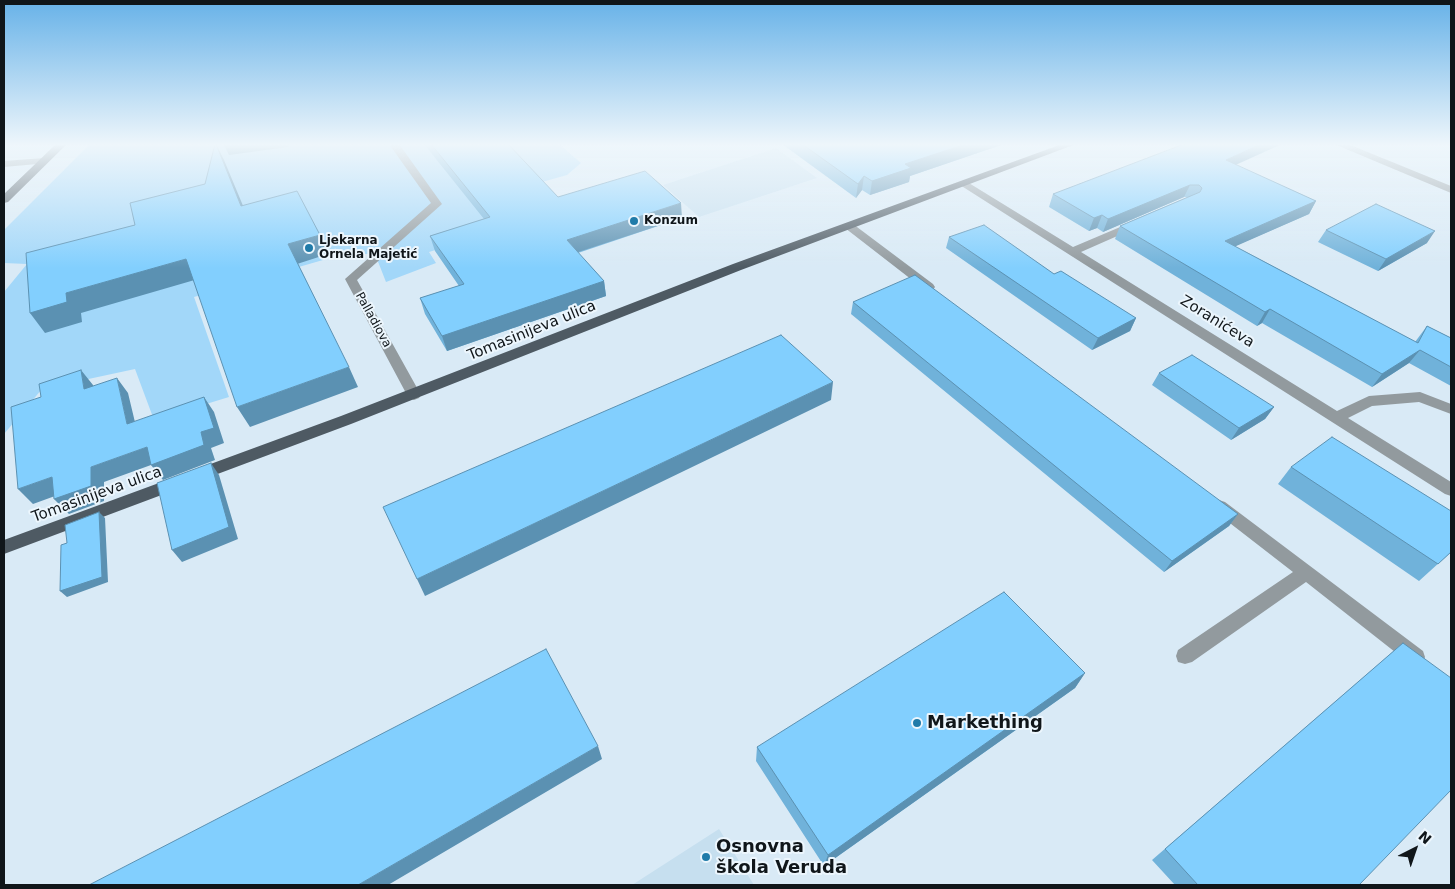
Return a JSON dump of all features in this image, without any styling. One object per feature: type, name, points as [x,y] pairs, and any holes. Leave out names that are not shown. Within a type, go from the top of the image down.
[{"type":"main road","points":[[4,200],[19,185]]},
{"type":"main road","name":"Tomasinijeva ulica","points":[[4,547],[414,395],[736,268],[957,185]]},
{"type":"street","name":"Palladiova","points":[[414,395],[351,279],[438,204],[424,185]]},
{"type":"street","name":"Zoranićeva","points":[[968,185],[1451,490]]},
{"type":"street","points":[[1073,251],[1144,220]]},
{"type":"street","points":[[849,226],[944,298]]},
{"type":"street","points":[[1338,417],[1369,402],[1403,399],[1420,398],[1451,409]]},
{"type":"street","points":[[1204,495],[1428,666]]},
{"type":"street","points":[[1185,656],[1306,572]]},
{"type":"shaded area","points":[[49,185],[530,185],[503,193],[520,224],[429,252],[436,263],[386,282],[375,254],[344,254],[194,297],[229,397],[154,420],[135,369],[42,389],[4,434],[4,292],[27,264],[4,263],[4,230]]},
{"type":"shaded area","points":[[664,185],[794,185],[699,217]]},
{"type":"shaded area","name":"Osnovna škola Veruda","points":[[719,829],[754,885],[632,885]]},
{"type":"building","points":[[199,185],[233,185],[241,206],[297,191],[320,235],[288,244],[349,367],[237,407],[186,259],[66,293],[67,302],[30,313],[26,253],[135,225],[130,203]]},
{"type":"building","points":[[465,185],[547,185],[558,197],[597,185],[661,185],[681,203],[567,240],[604,281],[442,336],[420,298],[464,284],[430,236],[490,217]]},
{"type":"building","points":[[1075,185],[1189,185],[1108,219],[1102,215],[1094,218],[1053,194]]},
{"type":"building","points":[[1199,185],[1282,185],[1316,201],[1225,241],[1418,343],[1427,326],[1451,338],[1451,367],[1420,350],[1382,374],[1270,309],[1265,312],[1120,226],[1200,192],[1202,188]]},
{"type":"building","points":[[1376,204],[1435,231],[1386,259],[1326,230]]},
{"type":"building","points":[[984,225],[1054,274],[1061,271],[1136,318],[1098,338],[949,237]]},
{"type":"building","points":[[915,275],[1238,514],[1172,561],[853,302]]},
{"type":"building","points":[[781,335],[833,382],[417,579],[383,507]]},
{"type":"building","points":[[1192,355],[1274,407],[1239,428],[1159,373]]},
{"type":"building","points":[[81,370],[84,389],[117,378],[127,424],[204,397],[214,428],[201,432],[204,445],[151,465],[147,447],[91,467],[91,486],[54,499],[52,477],[18,489],[11,407],[41,397],[39,384]]},
{"type":"building","points":[[1332,437],[1451,511],[1451,552],[1438,564],[1291,467]]},
{"type":"building","points":[[211,463],[229,527],[172,550],[157,483]]},
{"type":"building","points":[[99,512],[102,577],[60,591],[61,545],[67,543],[65,525]]},
{"type":"building","points":[[1004,592],[1085,673],[828,855],[757,747]]},
{"type":"building","points":[[1403,643],[1451,678],[1451,790],[1359,885],[1198,885],[1165,849]]},
{"type":"building","points":[[546,649],[598,746],[358,885],[89,885]]},
{"type":"place","name":"Konzum","points":[[634,221]]},
{"type":"place","name":"Ljekarna Ornela Majetić","points":[[309,248]]},
{"type":"place","name":"Markething","points":[[917,723]]},
{"type":"place","name":"Osnovna škola Veruda","points":[[706,857]]}]
